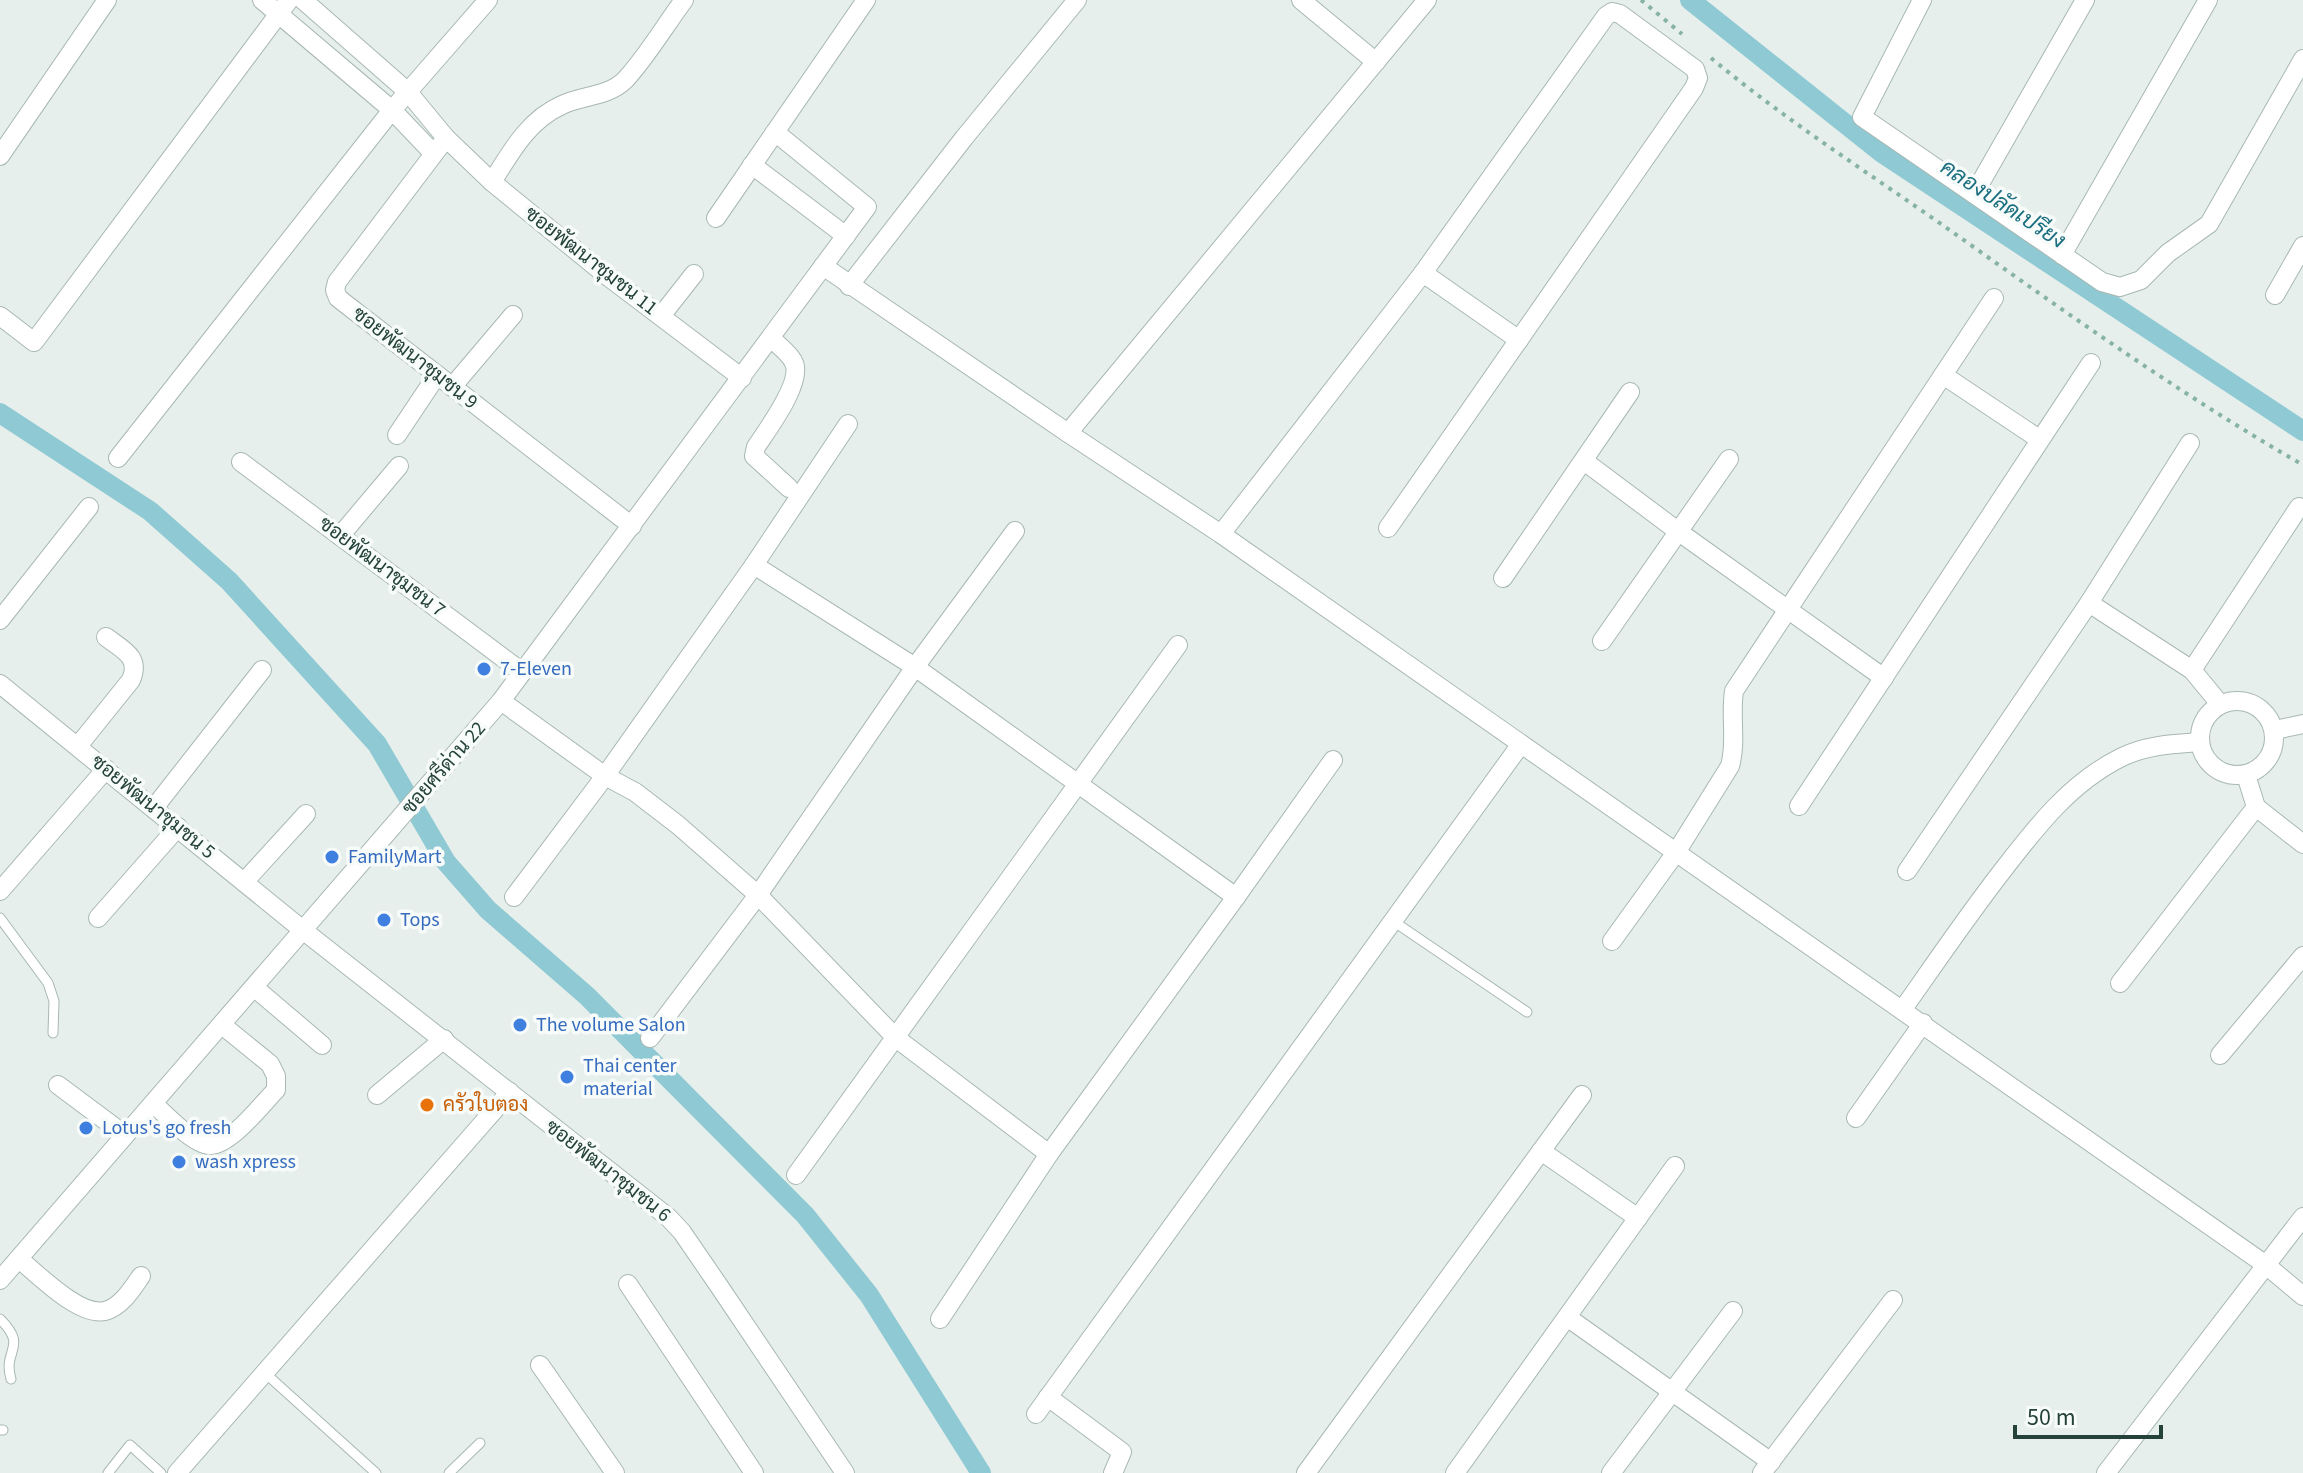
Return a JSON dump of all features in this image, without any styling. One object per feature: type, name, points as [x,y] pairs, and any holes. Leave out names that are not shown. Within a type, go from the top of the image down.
[{"type":"street","points":[[0,156],[107,0]]},
{"type":"street","points":[[262,0],[283,6],[433,153],[446,138]]},
{"type":"street","name":"ซอยพัฒนาชุมชน 11","points":[[303,0],[408,92],[446,138],[492,182],[742,378]]},
{"type":"street","points":[[118,458],[392,110],[488,0]]},
{"type":"street","points":[[492,182],[519,138],[542,116],[563,104],[605,93],[624,81],[684,0]]},
{"type":"street","points":[[716,218],[866,0]]},
{"type":"street","points":[[849,286],[1077,0]]},
{"type":"street","points":[[1068,433],[1427,0]]},
{"type":"street","points":[[1922,0],[1862,117],[2102,282],[2120,287],[2141,280],[2168,253],[2209,224],[2303,59]]},
{"type":"street","points":[[1974,194],[2085,0]]},
{"type":"street","points":[[2062,255],[2208,0]]},
{"type":"street","points":[[1302,1],[1376,62]]},
{"type":"street","points":[[0,316],[34,342],[283,6]]},
{"type":"street","points":[[1221,534],[1423,273],[1606,16],[1612,12],[1620,14],[1695,69],[1698,78],[1694,88],[1388,528]]},
{"type":"street","name":"ซอยศรีด่าน 22","points":[[0,1280],[501,701],[867,205],[775,132]]},
{"type":"street","name":"ซอยพัฒนาชุมชน 9","points":[[433,153],[337,282],[335,290],[338,298],[632,526]]},
{"type":"street","points":[[752,165],[846,236]]},
{"type":"street","points":[[2275,295],[2303,246]]},
{"type":"street","points":[[823,266],[1221,534],[1677,851],[2266,1265],[2303,1296]]},
{"type":"street","points":[[1423,273],[1519,340]]},
{"type":"street","points":[[661,316],[694,274]]},
{"type":"street","points":[[1612,941],[1677,851],[1730,766],[1734,753],[1731,706],[1734,691],[1994,298]]},
{"type":"street","points":[[397,435],[445,381],[513,315]]},
{"type":"street","points":[[771,338],[795,362],[796,373],[790,391],[756,447],[754,456],[789,488]]},
{"type":"street","points":[[1799,806],[2091,363]]},
{"type":"street","points":[[1943,375],[2039,439]]},
{"type":"street","points":[[1503,578],[1630,392]]},
{"type":"street","points":[[514,897],[605,776],[754,565],[848,424]]},
{"type":"street","points":[[1907,871],[2089,603],[2190,443]]},
{"type":"street","points":[[1602,641],[1729,459]]},
{"type":"street","points":[[1584,461],[1884,678]]},
{"type":"street","name":"ซอยพัฒนาชุมชน 7","points":[[241,462],[522,672]]},
{"type":"street","points":[[340,536],[399,466]]},
{"type":"street","points":[[0,620],[89,507]]},
{"type":"street","points":[[2192,670],[2299,507]]},
{"type":"street","points":[[650,1038],[758,895],[915,667],[1015,531]]},
{"type":"street","points":[[754,565],[915,667],[1236,897]]},
{"type":"street","points":[[2089,603],[2192,670],[2220,704]]},
{"type":"street","points":[[78,746],[131,680],[134,672],[135,663],[130,655],[106,637]]},
{"type":"street","points":[[796,1175],[1178,645]]},
{"type":"street","points":[[154,808],[262,670]]},
{"type":"street","name":"ซอยพัฒนาชุมชน 5","points":[[0,684],[304,931]]},
{"type":"street","points":[[2243,700],[2264,710],[2275,730],[2275,745],[2260,769],[2246,775],[2230,776],[2215,769],[2205,757],[2200,742],[2201,727],[2209,713],[2220,704],[2243,700]]},
{"type":"street","points":[[501,701],[678,825],[758,895],[896,1038],[1049,1154]]},
{"type":"street","points":[[2275,730],[2303,724]]},
{"type":"street","points":[[1903,1009],[2011,860],[2049,813],[2088,777],[2125,756],[2161,744],[2200,742]]},
{"type":"street","points":[[1036,1414],[1521,744]]},
{"type":"street","points":[[940,1319],[1049,1154],[1333,760]]},
{"type":"street","points":[[0,891],[106,769]]},
{"type":"street","points":[[2246,775],[2256,807],[2303,844]]},
{"type":"street","points":[[2120,983],[2256,807]]},
{"type":"street","points":[[244,882],[306,814]]},
{"type":"street","points":[[98,918],[178,827]]},
{"type":"street","name":"ซอยพัฒนาชุมชน 6","points":[[304,931],[444,1039],[575,1147],[656,1206],[682,1232],[845,1473]]},
{"type":"street","points":[[2220,1055],[2303,956]]},
{"type":"street","points":[[255,988],[322,1045]]},
{"type":"street","points":[[1856,1118],[1923,1023]]},
{"type":"street","points":[[154,1104],[194,1139],[209,1145],[228,1140],[276,1090],[276,1076],[270,1064],[222,1025]]},
{"type":"street","points":[[377,1095],[444,1039]]},
{"type":"street","points":[[58,1085],[125,1135]]},
{"type":"street","points":[[177,1473],[510,1092]]},
{"type":"street","points":[[1306,1473],[1582,1095]]},
{"type":"street","points":[[1541,1151],[1638,1218]]},
{"type":"street","points":[[1455,1473],[1675,1166]]},
{"type":"street","points":[[2106,1473],[2303,1217]]},
{"type":"street","points":[[19,1259],[75,1304],[92,1312],[107,1311],[126,1297],[141,1276]]},
{"type":"street","points":[[628,1284],[754,1473]]},
{"type":"street","points":[[1567,1317],[1673,1391],[1766,1467],[1893,1300]]},
{"type":"street","points":[[1611,1473],[1733,1311]]},
{"type":"street","points":[[540,1365],[615,1473]]},
{"type":"street","points":[[1048,1397],[1122,1452],[1113,1473]]},
{"type":"lane","points":[[0,918],[48,983],[54,1001],[53,1033]]},
{"type":"lane","points":[[1393,921],[1527,1012]]},
{"type":"lane","points":[[0,1319],[14,1333],[8,1369],[11,1379]]},
{"type":"lane","points":[[265,1373],[376,1473]]},
{"type":"lane","points":[[449,1473],[480,1443]]},
{"type":"lane","points":[[108,1473],[130,1445],[161,1473]]},
{"type":"path","points":[[1641,0],[1692,42]]},
{"type":"path","points":[[1704,52],[1780,113],[2073,318],[2179,390],[2303,465]]},
{"type":"waterway","name":"คลองปลัดเปรียง","points":[[1690,0],[1882,153],[2303,431]]},
{"type":"waterway","points":[[0,413],[150,511],[229,581],[377,744],[446,862],[488,910],[587,996],[805,1215],[869,1295],[981,1473]]},
{"type":"place","name":"7-Eleven","points":[[484,669]]},
{"type":"place","name":"FamilyMart","points":[[332,857]]},
{"type":"place","name":"Tops","points":[[384,920]]},
{"type":"place","name":"The volume Salon","points":[[520,1025]]},
{"type":"place","name":"Thai center material","points":[[567,1077]]},
{"type":"place","name":"ครัวใบตอง","points":[[427,1105]]},
{"type":"place","name":"Lotus's go fresh","points":[[86,1128]]},
{"type":"place","name":"wash xpress","points":[[179,1162]]}]
